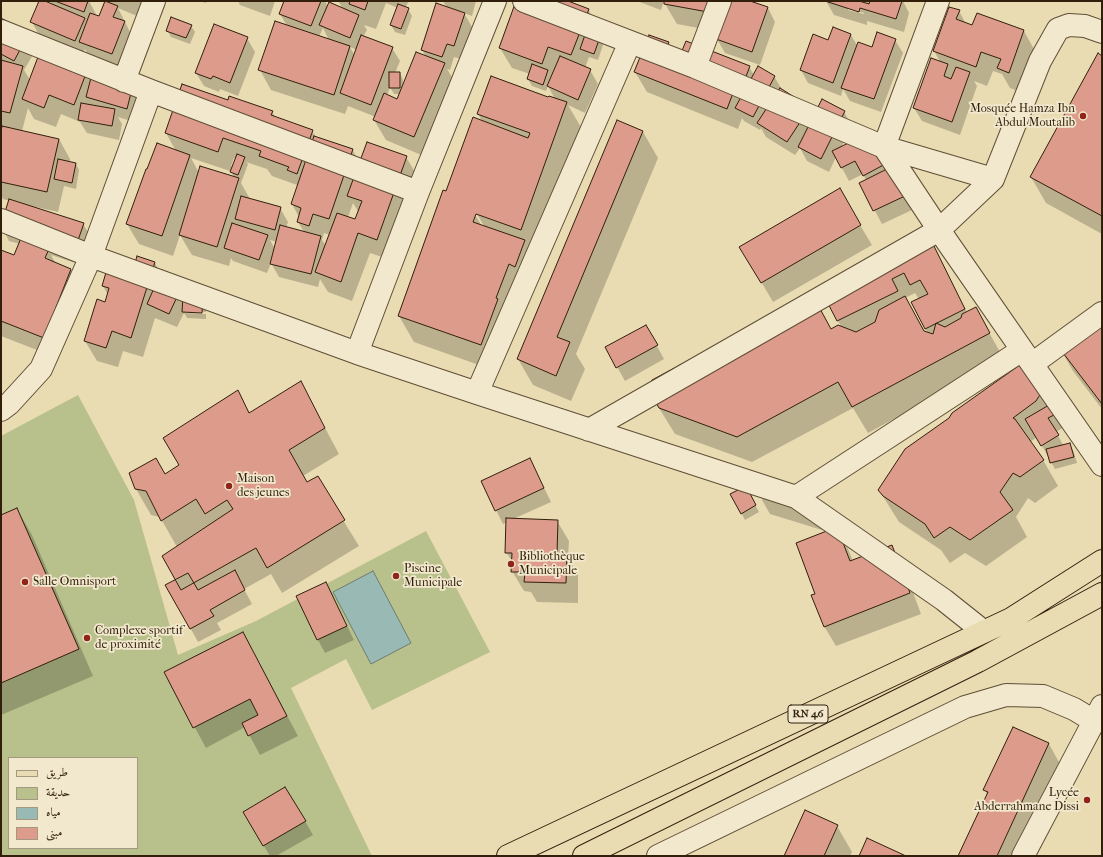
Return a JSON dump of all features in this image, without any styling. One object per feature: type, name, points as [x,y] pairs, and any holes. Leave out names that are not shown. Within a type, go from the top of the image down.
[{"type":"main road","name":"RN 46","points":[[508,856],[1011,619],[1102,561]]},
{"type":"main road","name":"RN 46","points":[[584,856],[978,661],[1102,594]]},
{"type":"street","points":[[124,81],[154,1]]},
{"type":"street","points":[[357,353],[418,192],[496,1]]},
{"type":"street","points":[[524,1],[695,67],[884,146],[993,179]]},
{"type":"street","points":[[695,67],[720,1]]},
{"type":"street","points":[[884,146],[938,1]]},
{"type":"street","points":[[589,430],[939,230],[993,179],[1040,61],[1058,29],[1068,25],[1085,26],[1102,32]]},
{"type":"street","points":[[1,31],[124,81],[418,192]]},
{"type":"street","points":[[477,394],[630,42]]},
{"type":"street","points":[[1,410],[9,404],[42,368],[91,256],[151,91]]},
{"type":"street","points":[[884,146],[939,230],[1102,465]]},
{"type":"street","points":[[1,220],[91,256],[357,353],[477,394],[796,497],[944,600],[983,631]]},
{"type":"street","points":[[796,497],[1102,313]]},
{"type":"street","points":[[658,856],[966,707],[1006,695],[1043,696],[1074,709],[1098,713],[1023,856]]},
{"type":"green space","name":"Complexe sportif de proximité","points":[[78,395],[134,500],[178,655],[256,621],[426,531],[490,652],[372,710],[346,659],[291,688],[372,856],[1,856],[1,436]]},
{"type":"water","points":[[373,571],[411,643],[371,664],[333,592]]},
{"type":"building","points":[[39,1],[45,1],[85,18],[75,41],[30,22]]},
{"type":"building","points":[[55,1],[88,1],[84,12]]},
{"type":"building","points":[[105,1],[118,6],[113,17],[125,21],[112,54],[79,42],[90,13],[99,16]]},
{"type":"building","points":[[284,1],[321,1],[311,26],[279,14]]},
{"type":"building","points":[[350,1],[368,1],[365,10],[349,4]]},
{"type":"building","points":[[516,1],[568,1],[589,9],[571,55],[548,47],[542,64],[499,48]]},
{"type":"building","points":[[664,1],[710,1],[708,12],[664,4]]},
{"type":"building","points":[[730,1],[750,1],[768,7],[752,52],[716,39]]},
{"type":"building","points":[[825,1],[859,1],[869,4],[870,1],[902,1],[896,19],[860,8],[859,12]]},
{"type":"building","points":[[329,2],[359,15],[350,38],[319,25]]},
{"type":"building","points":[[436,3],[465,13],[454,46],[447,44],[442,57],[421,50]]},
{"type":"building","points":[[398,4],[409,8],[401,29],[390,25]]},
{"type":"building","points":[[949,7],[960,10],[956,19],[972,25],[977,13],[1024,30],[1009,73],[997,68],[1001,59],[981,52],[976,67],[933,51]]},
{"type":"building","points":[[171,17],[192,25],[186,38],[166,31]]},
{"type":"building","points":[[1,18],[29,33],[14,61],[1,54]]},
{"type":"building","points":[[591,18],[605,23],[594,54],[580,49]]},
{"type":"building","points":[[275,21],[350,46],[334,95],[258,70]]},
{"type":"building","points":[[214,24],[248,37],[230,83],[213,76],[211,79],[195,73]]},
{"type":"building","points":[[833,27],[851,34],[833,83],[800,70],[813,34],[828,40]]},
{"type":"building","points":[[877,32],[896,39],[874,99],[841,88],[858,42],[872,47]]},
{"type":"building","points":[[361,35],[393,47],[371,105],[340,93]]},
{"type":"building","points":[[649,35],[669,42],[660,65],[674,70],[686,41],[750,66],[745,79],[739,77],[727,109],[634,72]]},
{"type":"building","points":[[416,52],[445,63],[414,137],[373,120],[384,93],[397,99]]},
{"type":"building","name":"Mosquée Hamza Ibn Abdul Moutalib","points":[[1098,53],[1102,56],[1102,216],[1030,177]]},
{"type":"building","points":[[560,56],[591,69],[578,100],[547,86]]},
{"type":"building","points":[[38,57],[92,58],[74,105],[49,95],[44,108],[22,99]]},
{"type":"building","points":[[931,58],[948,64],[944,76],[951,79],[956,67],[970,72],[952,122],[913,108]]},
{"type":"building","points":[[1,60],[23,66],[10,113],[1,111]]},
{"type":"building","points":[[532,64],[548,70],[543,85],[527,79]]},
{"type":"building","points":[[94,66],[135,77],[127,109],[86,97]]},
{"type":"building","points":[[758,66],[775,76],[753,117],[735,108]]},
{"type":"building","points":[[389,72],[400,72],[400,88],[389,88]]},
{"type":"building","points":[[491,76],[548,97],[549,96],[567,102],[521,230],[476,214],[473,222],[525,240],[515,267],[509,264],[481,345],[398,316],[443,190],[446,191],[473,117],[528,138],[530,133],[477,114]]},
{"type":"building","points":[[182,84],[228,100],[229,96],[273,111],[271,115],[313,130],[297,174],[287,170],[289,167],[259,156],[261,151],[223,138],[218,152],[165,133]]},
{"type":"building","points":[[780,88],[810,107],[787,142],[757,123]]},
{"type":"building","points":[[822,99],[845,111],[821,159],[798,147]]},
{"type":"building","points":[[81,103],[115,109],[112,126],[78,120]]},
{"type":"building","points":[[617,120],[643,131],[557,337],[570,342],[556,376],[517,359]]},
{"type":"building","points":[[2,126],[59,139],[47,192],[1,182]]},
{"type":"building","points":[[873,131],[889,162],[863,176],[855,161],[841,168],[832,151]]},
{"type":"building","points":[[314,136],[353,149],[329,219],[313,214],[309,226],[297,222],[301,208],[291,204]]},
{"type":"building","points":[[367,142],[407,156],[377,240],[358,233],[341,282],[315,272],[337,213],[355,219],[362,201],[347,196]]},
{"type":"building","points":[[157,143],[190,155],[162,236],[126,224]]},
{"type":"building","points":[[237,154],[245,157],[238,175],[230,172]]},
{"type":"building","points":[[58,159],[76,163],[72,183],[54,179]]},
{"type":"building","points":[[200,166],[239,178],[217,247],[179,235]]},
{"type":"building","points":[[891,167],[905,196],[873,211],[859,183]]},
{"type":"building","points":[[840,188],[861,225],[761,283],[739,247]]},
{"type":"building","points":[[241,196],[281,207],[275,230],[235,219]]},
{"type":"building","points":[[9,199],[84,223],[74,252],[1,225]]},
{"type":"building","points":[[232,223],[268,235],[259,260],[224,248]]},
{"type":"building","points":[[280,225],[321,236],[311,274],[270,264]]},
{"type":"building","points":[[929,236],[965,309],[925,329],[911,302],[928,294],[920,280],[910,285],[904,273],[892,279],[898,291],[837,321],[821,290]]},
{"type":"building","points":[[21,238],[49,249],[45,258],[71,269],[44,338],[1,321],[1,250],[14,255]]},
{"type":"building","points":[[137,256],[155,262],[131,338],[112,331],[106,348],[84,341],[97,299],[105,302],[109,288],[102,286],[107,269],[135,263]]},
{"type":"building","points":[[162,270],[185,280],[169,314],[147,304]]},
{"type":"building","points":[[812,294],[831,329],[838,325],[856,332],[875,322],[879,310],[905,296],[924,331],[933,334],[936,323],[945,327],[961,318],[962,314],[976,307],[990,333],[852,407],[838,382],[737,437],[659,408],[649,390],[652,380]]},
{"type":"building","points":[[183,296],[203,297],[202,313],[182,312]]},
{"type":"building","points":[[1102,311],[1102,404],[1057,345]]},
{"type":"building","points":[[646,325],[658,345],[616,368],[605,347]]},
{"type":"building","points":[[1024,362],[1043,390],[1036,401],[1013,418],[1044,460],[1020,477],[1013,473],[1000,492],[1013,510],[970,540],[950,527],[934,538],[925,524],[883,496],[878,490],[905,449],[949,418],[952,413]]},
{"type":"building","name":"Maison des jeunes","points":[[301,381],[325,428],[289,450],[307,482],[318,476],[345,520],[267,568],[256,548],[181,590],[162,556],[233,509],[227,500],[205,514],[196,499],[161,521],[146,491],[135,489],[129,473],[156,458],[165,474],[179,465],[163,438],[238,390],[249,413]]},
{"type":"building","points":[[1056,401],[1062,411],[1048,418],[1059,435],[1041,446],[1025,419]]},
{"type":"building","points":[[1070,443],[1074,457],[1050,463],[1046,449]]},
{"type":"building","points":[[530,458],[544,488],[495,511],[481,481]]},
{"type":"building","points":[[746,486],[756,505],[741,514],[730,494]]},
{"type":"building","name":"Salle Omnisport","points":[[17,508],[79,649],[1,683],[1,515]]},
{"type":"building","points":[[506,518],[558,520],[557,554],[567,554],[566,583],[524,582],[525,572],[511,572],[512,553],[505,553]]},
{"type":"building","points":[[837,527],[850,561],[892,545],[910,593],[824,627],[811,595],[815,594],[796,543]]},
{"type":"building","points":[[235,570],[245,590],[210,610],[214,616],[190,629],[165,585],[188,573],[198,590]]},
{"type":"building","points":[[326,582],[347,626],[317,640],[296,596]]},
{"type":"building","points":[[243,632],[287,716],[248,736],[242,723],[258,715],[250,699],[193,728],[164,672]]},
{"type":"building","points":[[1013,727],[1049,743],[997,856],[958,856],[988,792],[983,790]]},
{"type":"building","points":[[285,787],[306,821],[263,846],[243,812]]},
{"type":"building","points":[[805,810],[838,825],[824,856],[784,856]]},
{"type":"building","points":[[867,838],[906,856],[859,856]]},
{"type":"place","name":"Mosquée Hamza Ibn Abdul Moutalib","points":[[1083,116]]},
{"type":"place","name":"Maison des jeunes","points":[[229,486]]},
{"type":"place","name":"Bibliothèque Municipale","points":[[511,564]]},
{"type":"place","name":"Piscine Municipale","points":[[396,576]]},
{"type":"place","name":"Salle Omnisport","points":[[25,582]]},
{"type":"place","name":"Complexe sportif de proximité","points":[[87,638]]},
{"type":"place","name":"Lycée Abderrahmane Dissi","points":[[1087,800]]}]
